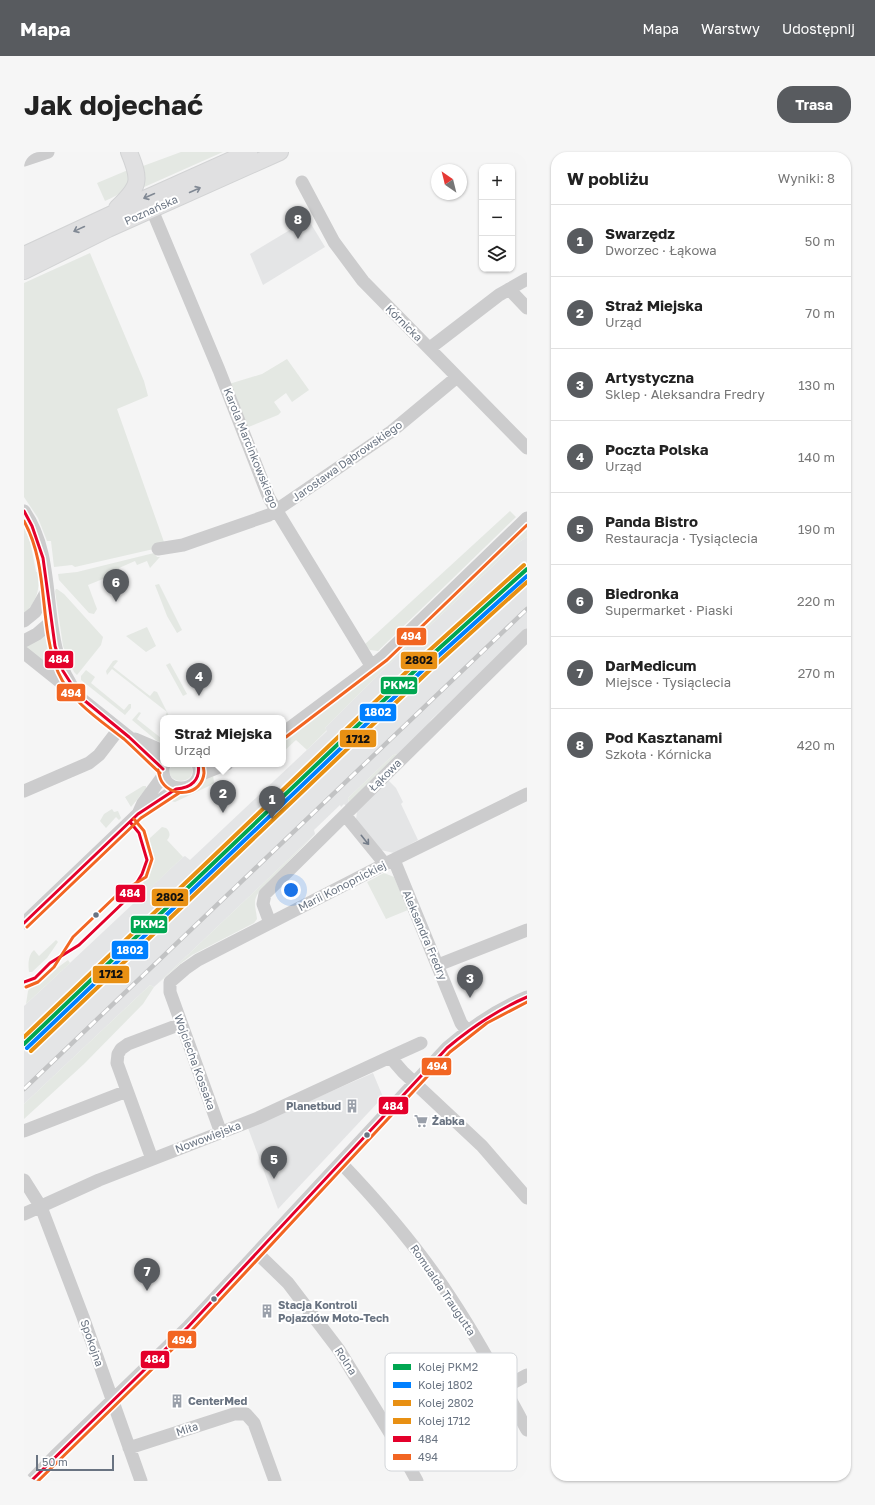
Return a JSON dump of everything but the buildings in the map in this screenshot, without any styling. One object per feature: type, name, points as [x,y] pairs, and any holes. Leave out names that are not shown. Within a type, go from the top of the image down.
[{"type":"main road","points":[[112,214],[132,192],[138,179],[137,170],[129,152]]},
{"type":"main road","name":"Poznańska","points":[[24,255],[249,152]]},
{"type":"main road","name":"Poznańska","points":[[24,271],[108,229],[280,152]]},
{"type":"street","points":[[24,160],[48,152]]},
{"type":"street","name":"Kórnicka","points":[[302,182],[330,235],[352,268],[527,448]]},
{"type":"street","name":"Karola Marcinkowskiego","points":[[156,217],[269,498],[372,666]]},
{"type":"street","points":[[430,348],[509,289],[527,279]]},
{"type":"street","points":[[509,289],[527,308]]},
{"type":"street","name":"Jarosława Dąbrowskiego","points":[[158,549],[183,545],[263,518],[276,511],[392,431],[457,376]]},
{"type":"street","points":[[24,511],[37,537],[44,567],[54,646],[58,660],[69,682],[79,696]]},
{"type":"street","points":[[286,731],[372,666],[527,518]]},
{"type":"street","points":[[24,621],[38,608],[47,591]]},
{"type":"street","points":[[24,641],[37,634],[51,622]]},
{"type":"street","name":"Łąkowa","points":[[270,923],[263,904],[265,894],[527,635]]},
{"type":"street","points":[[24,653],[124,733],[160,766]]},
{"type":"street","points":[[124,733],[160,750]]},
{"type":"street","points":[[24,791],[89,763],[124,733]]},
{"type":"street","points":[[164,770],[167,782],[176,788],[187,788],[192,785],[199,770],[213,767]]},
{"type":"street","points":[[138,814],[143,803],[164,770]]},
{"type":"street","points":[[25,920],[138,814],[149,808],[176,788]]},
{"type":"street","name":"Marii Konopnickiej","points":[[170,992],[170,982],[198,960],[389,862],[527,794]]},
{"type":"street","name":"Aleksandra Fredry","points":[[345,815],[389,862],[438,965],[461,1023],[467,1031]]},
{"type":"street","points":[[438,965],[527,930]]},
{"type":"street","name":"Wojciecha Kossaka","points":[[170,992],[221,1133]]},
{"type":"street","points":[[31,1481],[188,1327],[448,1048],[467,1031],[490,1014],[527,997]]},
{"type":"street","points":[[152,1159],[126,1091],[117,1063],[117,1058],[121,1049],[128,1044],[181,1024]]},
{"type":"street","name":"Nowowiejska","points":[[24,1214],[99,1180],[221,1133],[287,1105],[421,1043]]},
{"type":"street","points":[[390,1057],[482,1146],[527,1198]]},
{"type":"street","points":[[24,1131],[126,1091]]},
{"type":"street","name":"Romualda Traugutta","points":[[341,1163],[387,1213],[433,1271],[465,1320],[484,1353]]},
{"type":"street","name":"Spokojna","points":[[24,1180],[41,1207],[83,1317],[141,1481]]},
{"type":"street","name":"Rolna","points":[[257,1253],[288,1283],[322,1327],[339,1350],[385,1425]]},
{"type":"street","points":[[517,1381],[527,1375]]},
{"type":"street","name":"Romualda Traugutta","points":[[517,1412],[527,1430]]},
{"type":"street","name":"Miła","points":[[129,1448],[234,1414],[246,1414],[254,1422],[275,1481]]},
{"type":"street","name":"Rolna","points":[[412,1471],[417,1481]]},
{"type":"shaded area","points":[[120,152],[122,152],[128,170]]},
{"type":"shaded area","points":[[137,152],[143,166],[181,152],[223,152],[142,188]]},
{"type":"shaded area","points":[[128,170],[130,176],[126,187],[122,192],[105,201],[97,183]]},
{"type":"shaded area","points":[[308,219],[325,247],[263,285],[250,254]]},
{"type":"shaded area","points":[[90,253],[144,381],[148,396],[117,409],[164,542],[158,548],[75,567],[72,565],[54,567],[51,541],[47,541],[38,518],[24,497],[24,283]]},
{"type":"shaded area","points":[[287,359],[309,390],[292,402],[286,393],[274,402],[281,412],[278,415],[246,428],[229,384],[262,374]]},
{"type":"shaded area","points":[[510,511],[516,517],[378,651],[370,650],[364,645]]},
{"type":"shaded area","points":[[527,524],[527,537],[516,544],[383,670],[325,728],[327,730],[307,750],[296,740],[286,749],[286,738],[347,693]]},
{"type":"shaded area","points":[[24,525],[30,541],[36,572],[38,572],[39,579],[35,600],[24,615]]},
{"type":"shaded area","points":[[527,537],[527,629],[431,720],[426,728],[402,753],[393,755],[348,798],[349,803],[346,806],[344,804],[341,807],[340,805],[314,830],[315,834],[154,987],[150,985],[24,1104],[24,1006],[183,857],[185,856],[190,860],[327,731],[325,728],[383,670],[516,544]]},
{"type":"shaded area","points":[[154,553],[157,557],[160,557],[150,568],[147,561],[137,565],[135,561],[119,568],[120,572],[88,585],[97,609],[94,614],[89,613],[59,580],[58,574],[77,572]]},
{"type":"shaded area","points":[[159,584],[182,630],[177,633],[167,616],[155,585]]},
{"type":"shaded area","points":[[57,589],[64,594],[103,637],[101,645],[77,675],[74,672],[63,646],[55,591]]},
{"type":"shaded area","points":[[147,627],[156,646],[146,652],[126,636]]},
{"type":"shaded area","points":[[46,634],[50,654],[55,671],[24,648]]},
{"type":"shaded area","points":[[113,661],[118,661],[113,667],[150,696],[154,691],[157,692],[167,712],[112,669],[107,675],[106,671]]},
{"type":"shaded area","points":[[170,663],[187,694],[183,696],[166,665]]},
{"type":"shaded area","points":[[86,670],[95,677],[91,683],[124,710],[129,704],[131,704],[131,708],[125,715],[81,680],[81,676]]},
{"type":"shaded area","points":[[139,712],[141,713],[137,719],[160,737],[160,742],[157,741],[132,720]]},
{"type":"shaded area","points":[[402,753],[349,803],[348,798],[393,755]]},
{"type":"shaded area","points":[[171,767],[191,767],[192,772],[190,777],[181,781],[175,780],[171,777]]},
{"type":"shaded area","points":[[213,774],[214,783],[209,786],[175,802],[167,800]]},
{"type":"shaded area","points":[[388,780],[396,788],[403,802],[401,804],[418,840],[394,853],[381,850],[356,820],[357,811]]},
{"type":"shaded area","points":[[143,786],[146,786],[146,789],[131,807],[125,797]]},
{"type":"shaded area","points":[[112,809],[114,812],[118,811],[121,818],[119,820],[116,817],[106,828],[100,821],[104,814]]},
{"type":"shaded area","points":[[162,827],[166,828],[169,832],[169,837],[167,840],[183,857],[143,895],[139,890],[152,866],[152,853],[149,842],[150,838]]},
{"type":"shaded area","points":[[315,834],[259,892],[255,902],[257,919],[254,923],[192,955],[154,987]]},
{"type":"shaded area","points":[[384,873],[394,877],[408,910],[386,919],[367,882]]},
{"type":"shaded area","points":[[56,940],[58,942],[47,958],[32,972],[29,972],[29,960],[32,952],[34,950],[39,956]]},
{"type":"shaded area","points":[[68,960],[70,963],[26,1004],[28,991],[31,987]]},
{"type":"shaded area","points":[[150,985],[154,987],[143,1004],[84,1064],[24,1119],[24,1104]]},
{"type":"shaded area","points":[[373,1073],[383,1097],[278,1209],[248,1128]]},
{"type":"railway","points":[[24,1089],[527,609]]},
{"type":"rail line","name":"2802","points":[[24,1037],[421,658],[524,565]]},
{"type":"rail line","name":"PKM2","points":[[24,1044],[424,662],[527,569]]},
{"type":"rail line","name":"1802","points":[[27,1048],[427,666],[527,576]]},
{"type":"rail line","name":"1712","points":[[31,1051],[431,669],[527,582]]},
{"type":"transit line","name":"484","points":[[24,511],[32,526],[43,558],[55,646],[63,671],[79,696],[129,737],[160,766]]},
{"type":"transit line","name":"494","points":[[24,521],[32,539],[37,558],[41,577],[48,635],[58,672],[70,692],[87,710],[124,739],[160,773]]},
{"type":"transit line","name":"494","points":[[286,737],[387,660],[527,525]]},
{"type":"transit line","name":"484","points":[[176,789],[186,787],[194,782],[198,775],[198,767]]},
{"type":"transit line","name":"494","points":[[158,770],[161,781],[167,787],[173,791],[186,792],[193,790],[198,786],[204,773],[203,767]]},
{"type":"transit line","name":"484","points":[[24,923],[138,814],[176,789]]},
{"type":"transit line","name":"494","points":[[27,927],[141,818],[179,793]]},
{"type":"transit line","name":"494","points":[[26,987],[38,982],[54,967],[73,937],[118,894],[146,877],[152,859],[144,831],[134,819]]},
{"type":"transit line","name":"484","points":[[24,982],[35,978],[50,963],[79,945],[127,899],[142,874],[147,860],[139,833],[130,822]]},
{"type":"transit line","name":"484","points":[[31,1481],[188,1327],[447,1048],[485,1020],[527,997]]},
{"type":"transit line","name":"494","points":[[38,1481],[192,1330],[450,1052],[487,1023],[527,1002]]},
{"type":"place","name":"Pod Kasztanami","points":[[298,239]]},
{"type":"place","name":"Biedronka","points":[[116,602]]},
{"type":"place","name":"Poczta Polska","points":[[199,696]]},
{"type":"place","name":"Straż Miejska","points":[[223,813]]},
{"type":"place","name":"Swarzędz","points":[[272,819]]},
{"type":"place","name":"Artystyczna","points":[[470,998]]},
{"type":"place","name":"Planetbud","points":[[352,1106]]},
{"type":"place","name":"Żabka","points":[[421,1121]]},
{"type":"place","name":"Panda Bistro","points":[[274,1179]]},
{"type":"place","name":"DarMedicum","points":[[147,1291]]},
{"type":"place","name":"Stacja Kontroli Pojazdów Moto-Tech","points":[[267,1311]]},
{"type":"place","name":"CenterMed","points":[[177,1401]]}]
